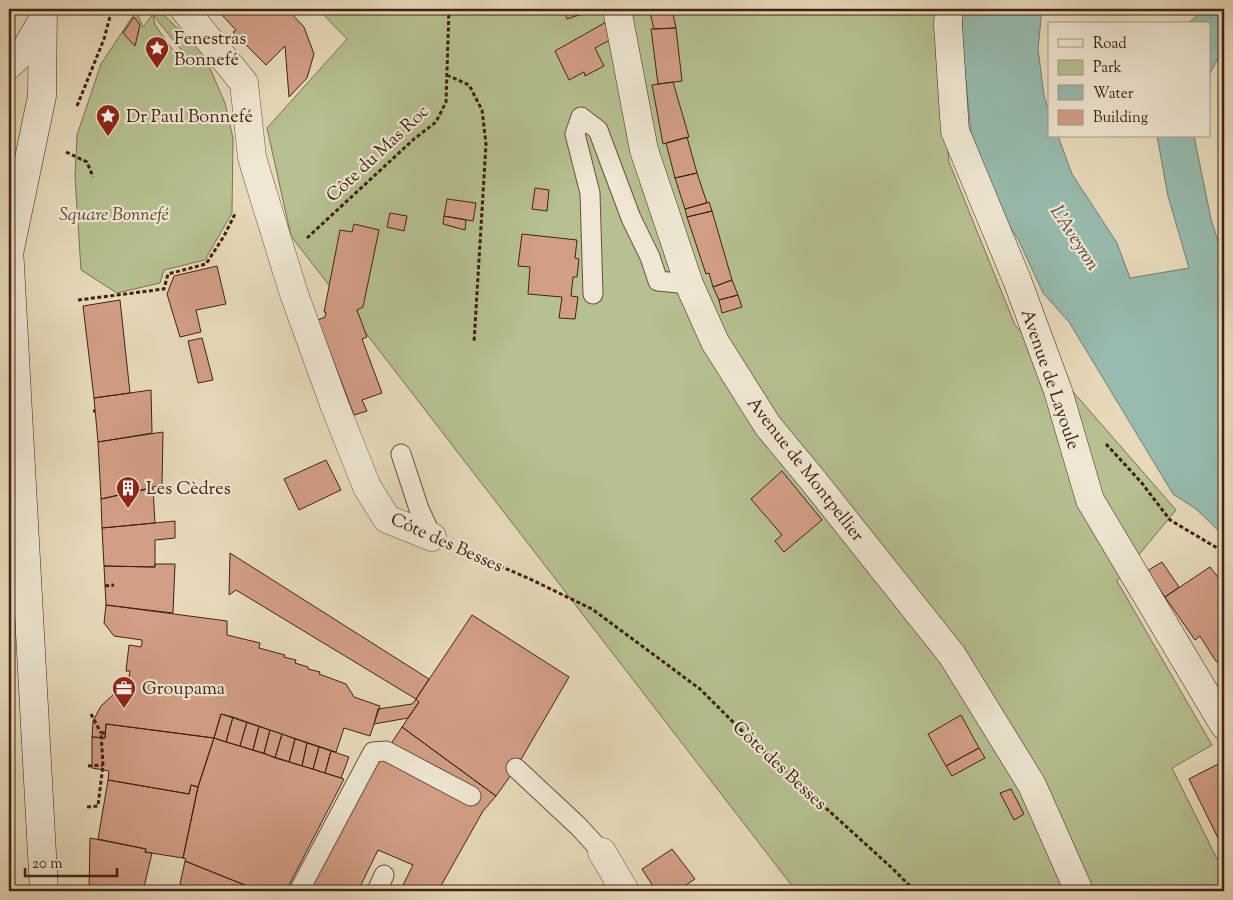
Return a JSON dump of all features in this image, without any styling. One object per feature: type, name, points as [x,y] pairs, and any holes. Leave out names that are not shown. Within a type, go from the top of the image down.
[{"type":"street","name":"Côte des Besses","points":[[184,9],[244,83],[252,157],[256,171],[294,294],[366,487],[387,519],[432,537]]},
{"type":"street","name":"Avenue de Montpellier","points":[[617,9],[644,150],[689,284],[714,342],[768,426],[952,655],[1032,786],[1079,891]]},
{"type":"street","name":"Avenue de Layoule","points":[[950,9],[948,25],[955,131],[1017,280],[1058,392],[1090,500],[1224,725]]},
{"type":"street","points":[[9,65],[26,49],[42,14]]},
{"type":"street","points":[[42,14],[42,96],[9,248],[44,891]]},
{"type":"street","points":[[602,852],[626,891]]},
{"type":"lane","points":[[593,294],[590,194],[575,134],[581,118],[598,130],[631,218],[650,257],[658,281],[689,284]]},
{"type":"lane","points":[[401,454],[419,509],[432,537]]},
{"type":"lane","points":[[299,891],[373,752],[386,751],[471,796]]},
{"type":"lane","points":[[516,768],[578,826],[602,852]]},
{"type":"path","points":[[77,106],[104,39],[112,9]]},
{"type":"path","name":"Côte du Mas Roc","points":[[306,238],[414,139],[436,122],[446,102],[449,9]]},
{"type":"path","points":[[447,74],[469,85],[482,110],[486,144],[474,343]]},
{"type":"path","points":[[66,152],[87,162],[93,177]]},
{"type":"path","points":[[78,300],[164,289],[168,274],[206,264],[236,215],[236,206]]},
{"type":"path","points":[[1100,437],[1141,482],[1170,520],[1224,552]]},
{"type":"path","name":"Côte des Besses","points":[[432,537],[530,579],[592,609],[700,689],[753,742],[915,891]]},
{"type":"path","points":[[105,586],[114,585]]},
{"type":"path","points":[[87,807],[98,806],[103,765],[103,733],[91,714]]},
{"type":"path","points":[[88,766],[103,765]]},
{"type":"green space","name":"Square Bonnefé","points":[[157,9],[203,52],[225,103],[233,138],[232,213],[205,260],[164,270],[160,283],[117,293],[81,270],[75,177],[77,135],[101,64],[136,11],[143,27]],"holes":[[[153,15],[183,52],[177,56],[155,25]]]},
{"type":"green space","points":[[318,9],[939,9],[938,41],[949,162],[1015,325],[1176,510],[1117,581],[1212,745],[1172,768],[1217,859],[1224,856],[1224,891],[796,891],[291,236],[267,128],[347,39]]},
{"type":"water","name":"L'Aveyron","points":[[963,9],[1042,9],[1038,49],[1044,96],[1048,109],[1048,138],[1059,138],[1072,174],[1117,243],[1130,278],[1189,268],[1168,196],[1157,138],[1194,138],[1211,219],[1224,260],[1224,536],[1196,509],[1173,494],[1069,322],[1043,293],[1019,241],[997,206],[971,133],[961,32]]},
{"type":"water","points":[[1205,9],[1224,9],[1224,48],[1210,73],[1210,22],[1189,22]]},
{"type":"building","points":[[221,9],[287,9],[304,27],[314,54],[307,78],[289,97],[285,46],[266,65],[233,32],[236,30],[221,14],[223,11]]},
{"type":"building","points":[[563,9],[596,9],[567,19]]},
{"type":"building","points":[[649,9],[681,9],[673,14],[676,28],[654,29]]},
{"type":"building","points":[[134,17],[140,25],[135,46],[123,33]]},
{"type":"building","points":[[606,22],[610,40],[595,48],[604,66],[585,76],[584,72],[569,80],[555,51]]},
{"type":"building","points":[[676,28],[682,81],[658,84],[651,29]]},
{"type":"building","points":[[673,82],[689,137],[663,144],[652,85]]},
{"type":"building","points":[[687,137],[697,173],[675,178],[666,143]]},
{"type":"building","points":[[697,173],[707,203],[685,209],[675,178]]},
{"type":"building","points":[[535,188],[549,190],[547,211],[532,209]]},
{"type":"building","points":[[447,199],[476,203],[473,221],[444,216]]},
{"type":"building","points":[[709,202],[712,211],[687,217],[685,209]]},
{"type":"building","points":[[712,211],[732,280],[713,287],[709,273],[706,274],[687,217]]},
{"type":"building","points":[[390,213],[407,216],[404,231],[387,227]]},
{"type":"building","points":[[444,216],[466,220],[465,230],[443,224]]},
{"type":"building","points":[[354,224],[379,230],[363,307],[357,310],[367,337],[362,339],[382,393],[362,400],[367,411],[354,415],[318,320],[325,317],[326,312],[324,312],[340,230],[352,232]]},
{"type":"building","points":[[522,234],[577,240],[575,258],[579,259],[577,277],[573,277],[571,296],[578,297],[575,319],[559,318],[562,297],[528,294],[530,267],[518,266]]},
{"type":"building","points":[[217,266],[226,304],[196,310],[201,332],[180,337],[167,294],[174,276]]},
{"type":"building","points":[[732,280],[738,295],[719,300],[713,287]]},
{"type":"building","points":[[738,295],[742,307],[722,313],[719,300]]},
{"type":"building","points":[[120,300],[130,393],[94,398],[83,306]]},
{"type":"building","points":[[202,338],[213,380],[198,383],[188,341]]},
{"type":"building","points":[[151,390],[152,433],[98,442],[94,398]]},
{"type":"building","points":[[163,432],[162,485],[101,499],[98,442]]},
{"type":"building","points":[[326,460],[341,490],[299,510],[284,479]]},
{"type":"building","points":[[782,471],[822,520],[784,552],[775,541],[782,535],[751,499]]},
{"type":"building","name":"Les Cèdres","points":[[153,488],[155,523],[102,528],[101,499]]},
{"type":"building","points":[[175,521],[175,538],[155,540],[155,567],[104,566],[102,528]]},
{"type":"building","points":[[230,553],[429,679],[416,699],[236,590],[229,595]]},
{"type":"building","points":[[1162,562],[1179,587],[1165,597],[1147,571]]},
{"type":"building","points":[[155,564],[175,564],[173,613],[106,605],[104,566],[155,567]]},
{"type":"building","points":[[1210,567],[1224,585],[1224,668],[1215,660],[1200,636],[1195,640],[1165,597]]},
{"type":"building","points":[[106,605],[227,621],[227,635],[260,643],[259,648],[296,660],[295,663],[346,684],[354,697],[380,706],[370,736],[344,728],[336,752],[221,714],[214,738],[106,724],[105,738],[92,737],[93,721],[101,706],[117,691],[127,692],[130,671],[126,671],[129,645],[141,647],[142,643],[142,640],[114,636],[104,623]]},
{"type":"building","points":[[472,615],[569,677],[516,768],[496,796],[402,727],[419,702],[416,699]]},
{"type":"building","points":[[416,699],[419,702],[408,718],[374,724],[378,709],[412,704]]},
{"type":"building","points":[[221,714],[233,717],[226,742],[214,738]]},
{"type":"building","points":[[961,715],[979,748],[946,766],[928,734]]},
{"type":"building","points":[[233,717],[247,722],[240,746],[226,742]]},
{"type":"building","points":[[247,722],[259,726],[253,750],[240,746]]},
{"type":"building","points":[[106,724],[214,738],[198,787],[191,785],[189,794],[108,780],[109,771],[92,768],[92,737],[105,738]]},
{"type":"building","points":[[259,726],[270,730],[264,753],[253,750]]},
{"type":"building","points":[[402,727],[496,796],[483,811],[438,891],[400,891],[413,865],[378,850],[358,891],[309,891],[353,802]]},
{"type":"building","points":[[270,730],[282,734],[275,758],[264,753]]},
{"type":"building","points":[[282,734],[295,739],[289,762],[275,758]]},
{"type":"building","points":[[214,738],[344,779],[286,891],[260,891],[185,861],[186,859],[183,858],[198,787]]},
{"type":"building","points":[[295,739],[307,743],[302,766],[289,762]]},
{"type":"building","points":[[307,743],[319,747],[313,769],[302,766]]},
{"type":"building","points":[[319,747],[331,751],[325,773],[313,769]]},
{"type":"building","points":[[979,748],[985,758],[952,776],[946,766]]},
{"type":"building","points":[[331,751],[349,757],[341,778],[325,773]]},
{"type":"building","points":[[1224,761],[1224,842],[1221,844],[1189,779]]},
{"type":"building","points":[[108,780],[189,794],[191,785],[198,787],[183,858],[145,852],[146,849],[98,839]]},
{"type":"building","points":[[1011,789],[1024,814],[1014,820],[1000,793]]},
{"type":"building","points":[[90,838],[146,849],[145,852],[152,853],[143,891],[89,891]]},
{"type":"building","points":[[672,849],[695,879],[677,891],[656,891],[642,869]]},
{"type":"building","points":[[185,861],[260,891],[197,891],[180,884]]},
{"type":"place","name":"Fenestras Bonnefé","points":[[157,69]]},
{"type":"place","name":"Dr Paul Bonnefé","points":[[108,137]]},
{"type":"place","name":"Les Cèdres","points":[[128,509]]},
{"type":"place","name":"Groupama","points":[[124,709]]}]
